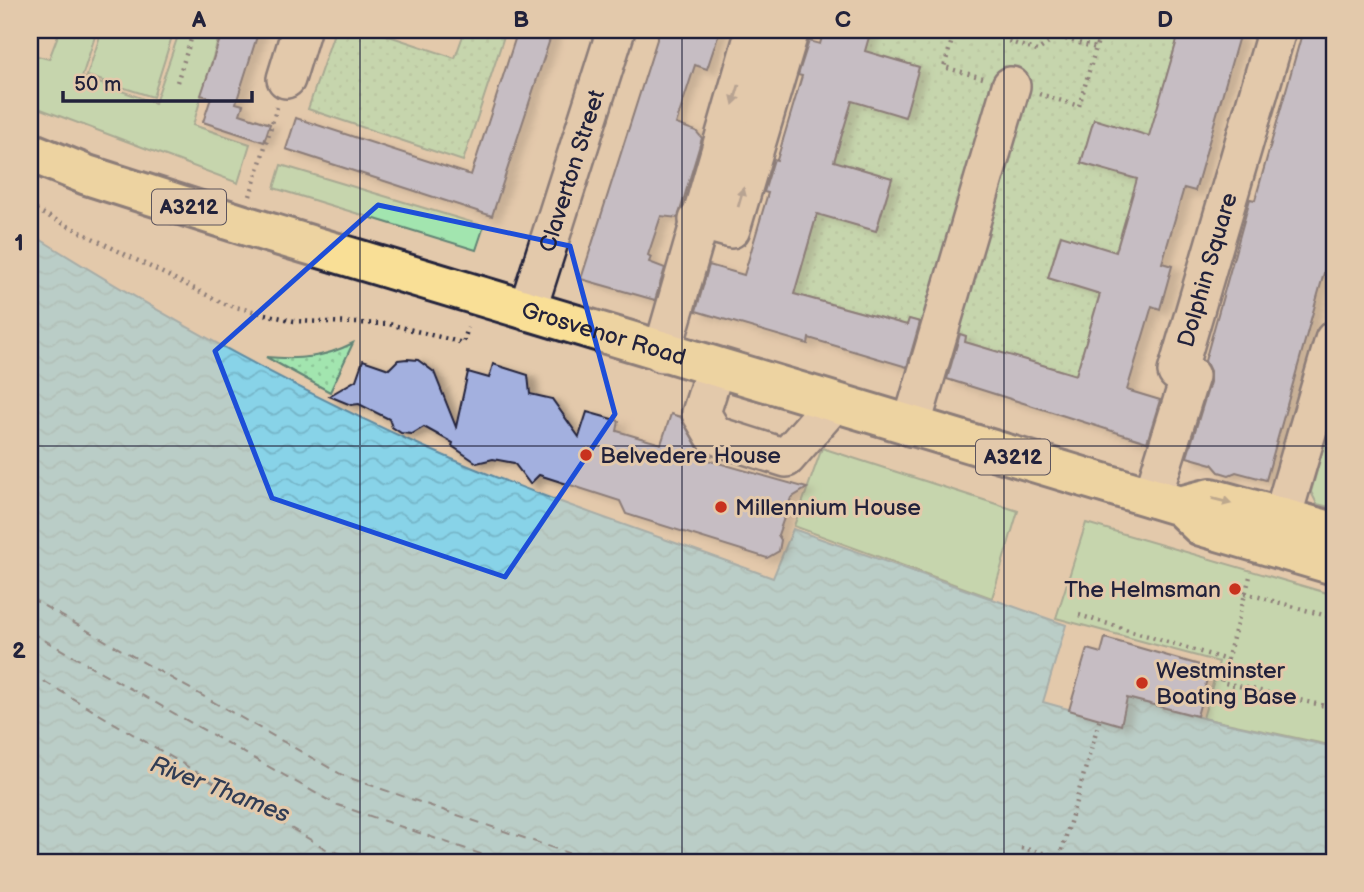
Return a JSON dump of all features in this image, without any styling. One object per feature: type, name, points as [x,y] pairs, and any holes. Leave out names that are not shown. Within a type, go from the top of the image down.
[{"type":"highway","name":"Grosvenor Road","points":[[30,152],[87,175],[180,205],[715,369],[1166,502],[1201,526],[1334,532]]},
{"type":"highway","name":"Grosvenor Road","points":[[1272,531],[1334,565]]},
{"type":"street","points":[[286,79],[302,30]]},
{"type":"street","name":"Claverton Street","points":[[527,311],[616,30]]},
{"type":"street","points":[[662,353],[698,220],[755,30]]},
{"type":"street","points":[[698,220],[731,229],[790,30]]},
{"type":"street","name":"Dolphin Square","points":[[1166,502],[1190,376],[1177,372],[1277,30]]},
{"type":"street","points":[[911,427],[1011,86]]},
{"type":"street","points":[[1272,531],[1334,340]]},
{"type":"street","points":[[715,369],[701,413],[714,435],[786,458],[833,404]]},
{"type":"path","points":[[177,82],[194,30]]},
{"type":"path","points":[[1000,30],[1008,41],[1037,51],[1050,42],[1053,32],[1096,48]]},
{"type":"path","points":[[248,199],[286,79]]},
{"type":"path","points":[[30,207],[227,305],[295,321],[389,324],[463,343],[468,328]]},
{"type":"path","points":[[1272,531],[1245,593],[1221,682],[1334,708]]},
{"type":"path","points":[[1245,593],[1334,618]]},
{"type":"path","points":[[1079,615],[1227,660]]},
{"type":"path","points":[[1060,857],[1100,718]]},
{"type":"path","points":[[1021,848],[1083,862]]},
{"type":"highlighted area","points":[[378,205],[570,246],[615,414],[505,577],[272,498],[215,351]]},
{"type":"green space","points":[[60,30],[87,30],[96,33],[82,77],[155,103],[180,30],[221,30],[193,125],[250,144],[238,183],[30,105],[30,54],[49,59]]},
{"type":"green space","points":[[102,30],[174,30],[153,97],[87,76]]},
{"type":"green space","points":[[335,30],[371,30],[455,58],[465,30],[506,30],[463,161],[308,109]]},
{"type":"green space","points":[[871,30],[1180,30],[1148,141],[1130,130],[1094,120],[1081,163],[1117,173],[1140,171],[1114,257],[1095,245],[1060,236],[1048,278],[1083,288],[1102,286],[1076,375],[965,342],[966,336],[909,319],[907,325],[794,294],[819,207],[840,220],[876,231],[892,179],[855,167],[832,169],[854,92],[904,117],[919,67],[890,59],[861,63]]},
{"type":"green space","points":[[281,165],[484,226],[476,250],[274,188]]},
{"type":"green space","points":[[353,343],[330,392],[266,357],[311,357]]},
{"type":"green space","points":[[1334,409],[1334,508],[1317,504],[1311,492]]},
{"type":"green space","points":[[822,448],[1018,511],[992,598],[794,526]]},
{"type":"green space","points":[[1086,523],[1334,595],[1334,746],[1203,718],[1219,662],[1056,618]]},
{"type":"water","name":"River Thames","points":[[30,233],[176,321],[329,402],[431,450],[558,501],[773,578],[793,529],[1066,625],[1043,702],[1100,718],[1127,698],[1214,721],[1334,747],[1334,862],[30,862]]},
{"type":"building","points":[[223,30],[259,30],[236,103],[243,105],[240,114],[270,124],[264,142],[203,122],[211,98],[201,95]]},
{"type":"building","points":[[518,30],[553,30],[492,216],[286,149],[296,118],[471,175]]},
{"type":"building","points":[[660,30],[720,30],[707,69],[695,65],[676,124],[696,131],[702,138],[678,218],[661,216],[648,255],[651,257],[649,262],[665,268],[655,300],[581,279]]},
{"type":"building","points":[[824,30],[871,30],[865,51],[919,67],[905,117],[852,101],[834,161],[892,178],[876,231],[817,214],[794,294],[907,325],[909,319],[920,322],[907,367],[809,338],[808,344],[696,311],[709,265],[744,275],[768,193],[764,192],[774,159],[777,160],[802,76],[798,75],[809,41],[820,44]]},
{"type":"building","points":[[1180,30],[1217,30],[1239,36],[1195,191],[1184,188],[1162,263],[1172,266],[1160,309],[1152,306],[1127,390],[1160,400],[1147,442],[947,379],[960,334],[966,336],[965,342],[1076,375],[1100,294],[1048,278],[1061,235],[1116,252],[1137,179],[1081,163],[1094,119],[1149,136]]},
{"type":"building","points":[[1303,30],[1334,30],[1334,237],[1266,480],[1236,472],[1229,475],[1219,472],[1212,464],[1187,457],[1210,382],[1210,371],[1205,361],[1250,199],[1255,200]]},
{"type":"building","points":[[363,360],[389,369],[398,360],[418,360],[434,372],[456,427],[468,372],[489,378],[493,364],[528,375],[530,394],[552,399],[579,437],[587,412],[619,421],[617,431],[661,444],[671,414],[681,417],[704,459],[807,488],[791,498],[778,535],[781,540],[779,551],[767,558],[626,514],[620,501],[539,475],[530,484],[514,463],[493,459],[477,463],[452,446],[453,443],[424,427],[412,434],[401,433],[392,427],[389,419],[359,404],[351,405],[329,396],[356,380]]},
{"type":"building","name":"Westminster Boating Base","points":[[1105,638],[1210,668],[1197,716],[1127,698],[1121,725],[1069,710],[1087,649],[1101,653]]},
{"type":"ferry route","points":[[30,598],[344,776],[594,862]]},
{"type":"ferry route","points":[[30,632],[335,804],[504,862]]},
{"type":"ferry route","points":[[30,673],[326,849],[368,862]]},
{"type":"place","name":"Belvedere House","points":[[586,455]]},
{"type":"place","name":"Millennium House","points":[[721,507]]},
{"type":"place","name":"The Helmsman","points":[[1235,589]]},
{"type":"place","name":"Westminster Boating Base","points":[[1142,683]]}]
